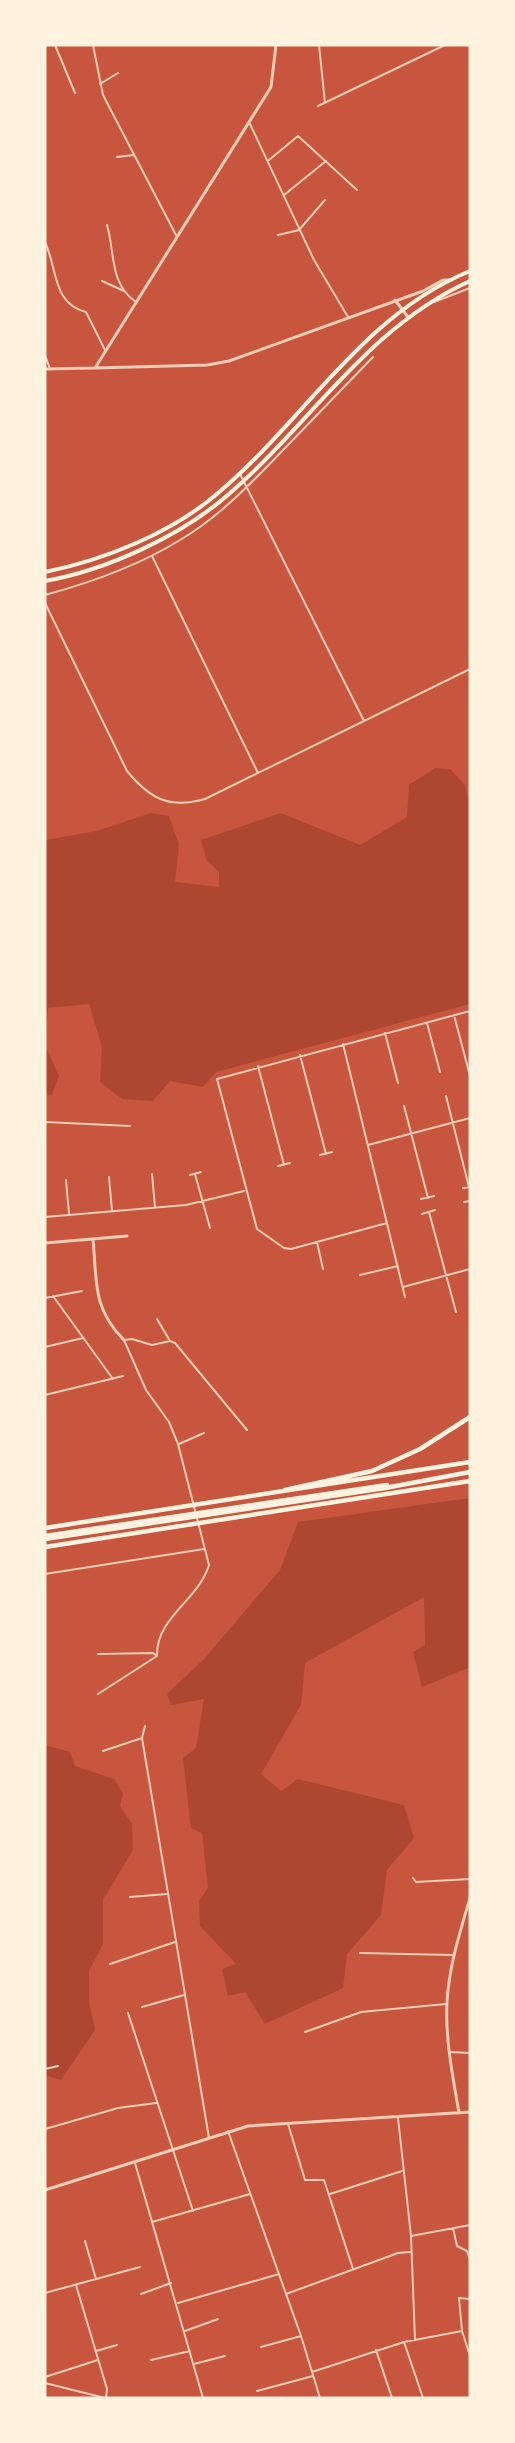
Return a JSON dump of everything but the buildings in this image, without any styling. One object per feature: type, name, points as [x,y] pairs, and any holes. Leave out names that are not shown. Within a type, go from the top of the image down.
[{"type":"highway","points":[[274,1493],[301,1484],[372,1471],[420,1449],[470,1417]]},
{"type":"highway","points":[[45,1528],[470,1462]]},
{"type":"highway","points":[[45,1538],[470,1472]]},
{"type":"highway","points":[[45,1547],[470,1481]]},
{"type":"main road","points":[[45,572],[86,562],[132,544],[198,508],[239,474],[357,348],[402,310],[470,271]]},
{"type":"main road","points":[[45,581],[95,568],[136,551],[204,514],[244,481],[387,332],[426,305],[470,281]]},
{"type":"street","points":[[55,45],[75,93]]},
{"type":"street","points":[[93,45],[103,95],[177,237]]},
{"type":"street","points":[[95,368],[250,124],[271,87],[276,45]]},
{"type":"street","points":[[319,45],[325,103]]},
{"type":"street","points":[[318,106],[445,45]]},
{"type":"street","points":[[100,84],[118,73]]},
{"type":"street","points":[[250,124],[314,260],[348,317]]},
{"type":"street","points":[[268,160],[298,136],[357,190]]},
{"type":"street","points":[[117,157],[134,155]]},
{"type":"street","points":[[284,195],[326,161]]},
{"type":"street","points":[[278,235],[300,228],[326,200]]},
{"type":"street","points":[[107,225],[111,258],[124,291]]},
{"type":"street","points":[[45,242],[52,257],[62,297],[72,308],[86,312],[105,350]]},
{"type":"street","points":[[45,355],[47,369],[207,365],[229,361],[423,291],[443,280],[452,280]]},
{"type":"street","points":[[102,281],[124,291],[136,302]]},
{"type":"street","points":[[426,305],[470,288]]},
{"type":"street","points":[[395,300],[408,317]]},
{"type":"street","points":[[45,595],[96,581],[152,556],[212,518],[247,487],[373,357]]},
{"type":"street","points":[[352,367],[353,378]]},
{"type":"street","points":[[239,474],[364,721]]},
{"type":"street","points":[[152,556],[258,773]]},
{"type":"street","points":[[45,603],[127,771],[142,790],[163,801],[189,803],[205,799],[470,669]]},
{"type":"street","points":[[387,1223],[291,1250],[284,1248],[257,1229],[245,1190],[218,1078],[470,1011]]},
{"type":"street","points":[[454,1015],[470,1076]]},
{"type":"street","points":[[427,1022],[440,1072]]},
{"type":"street","points":[[385,1033],[398,1083]]},
{"type":"street","points":[[343,1044],[405,1297]]},
{"type":"street","points":[[300,1055],[326,1154]]},
{"type":"street","points":[[258,1066],[284,1165]]},
{"type":"street","points":[[446,1095],[470,1187],[463,1188]]},
{"type":"street","points":[[404,1106],[428,1198]]},
{"type":"street","points":[[369,1144],[470,1118]]},
{"type":"street","points":[[45,1122],[130,1126]]},
{"type":"street","points":[[320,1155],[332,1152]]},
{"type":"street","points":[[278,1166],[290,1163]]},
{"type":"street","points":[[190,1175],[201,1172]]},
{"type":"street","points":[[152,1174],[155,1207]]},
{"type":"street","points":[[195,1174],[210,1228]]},
{"type":"street","points":[[109,1177],[112,1211]]},
{"type":"street","points":[[66,1180],[69,1214]]},
{"type":"street","points":[[45,1217],[202,1202],[245,1190]]},
{"type":"street","points":[[421,1199],[434,1196]]},
{"type":"street","points":[[464,1202],[470,1201]]},
{"type":"street","points":[[422,1214],[435,1210]]},
{"type":"street","points":[[429,1212],[456,1312]]},
{"type":"street","points":[[45,1243],[127,1236]]},
{"type":"street","points":[[93,1239],[100,1306],[109,1324],[124,1340],[146,1390],[169,1422],[178,1444],[209,1565],[205,1579],[160,1633],[157,1656],[98,1694]]},
{"type":"street","points":[[317,1242],[323,1269]]},
{"type":"street","points":[[360,1275],[398,1266]]},
{"type":"street","points":[[403,1287],[470,1269]]},
{"type":"street","points":[[45,1298],[82,1291]]},
{"type":"street","points":[[53,1296],[112,1379]]},
{"type":"street","points":[[448,1310],[454,1308]]},
{"type":"street","points":[[158,1319],[170,1341],[175,1343],[247,1430]]},
{"type":"street","points":[[45,1347],[82,1338]]},
{"type":"street","points":[[124,1340],[132,1338],[152,1346],[170,1341]]},
{"type":"street","points":[[45,1395],[123,1376]]},
{"type":"street","points":[[178,1444],[204,1433]]},
{"type":"street","points":[[45,1574],[204,1549]]},
{"type":"street","points":[[98,1654],[153,1653],[157,1656]]},
{"type":"street","points":[[145,1726],[142,1738],[208,2138]]},
{"type":"street","points":[[104,1751],[142,1738]]},
{"type":"street","points":[[413,1878],[416,1882],[428,1883],[470,1879]]},
{"type":"street","points":[[130,1897],[167,1894]]},
{"type":"street","points":[[459,2113],[449,2052],[446,2004],[453,1955],[470,1898]]},
{"type":"street","points":[[110,1964],[176,1942]]},
{"type":"street","points":[[360,1953],[453,1955]]},
{"type":"street","points":[[142,2007],[184,1995]]},
{"type":"street","points":[[305,2032],[361,2012],[446,2004]]},
{"type":"street","points":[[128,2013],[193,2211]]},
{"type":"street","points":[[449,2052],[470,2053]]},
{"type":"street","points":[[45,2069],[58,2066]]},
{"type":"street","points":[[45,2129],[118,2108],[156,2103]]},
{"type":"street","points":[[45,2190],[248,2126],[470,2112]]},
{"type":"street","points":[[398,2118],[411,2236],[414,2340]]},
{"type":"street","points":[[288,2124],[305,2180],[324,2180],[353,2269]]},
{"type":"street","points":[[228,2131],[301,2336],[320,2398]]},
{"type":"street","points":[[135,2163],[203,2398]]},
{"type":"street","points":[[330,2194],[403,2171]]},
{"type":"street","points":[[152,2222],[250,2194]]},
{"type":"street","points":[[411,2236],[470,2225]]},
{"type":"street","points":[[453,2228],[457,2246],[467,2251],[470,2260]]},
{"type":"street","points":[[85,2241],[96,2279]]},
{"type":"street","points":[[286,2294],[398,2253],[410,2252]]},
{"type":"street","points":[[45,2294],[140,2267]]},
{"type":"street","points":[[177,2303],[279,2274]]},
{"type":"street","points":[[141,2294],[171,2283]]},
{"type":"street","points":[[45,2384],[106,2398],[107,2389],[76,2284]]},
{"type":"street","points":[[470,2299],[459,2298],[462,2331],[470,2356]]},
{"type":"street","points":[[185,2331],[218,2319]]},
{"type":"street","points":[[257,2391],[312,2374],[376,2350],[462,2331]]},
{"type":"street","points":[[261,2347],[301,2336]]},
{"type":"street","points":[[404,2342],[423,2398]]},
{"type":"street","points":[[96,2351],[117,2345]]},
{"type":"street","points":[[376,2350],[392,2398]]},
{"type":"street","points":[[151,2360],[190,2351]]},
{"type":"street","points":[[194,2364],[225,2356]]},
{"type":"street","points":[[45,2377],[98,2360]]},
{"type":"shaded area","points":[[435,768],[450,769],[465,785],[470,807],[470,1004],[216,1072],[203,1087],[170,1081],[153,1101],[122,1099],[100,1082],[102,1047],[89,1004],[48,1008],[45,1040],[45,840],[97,831],[151,813],[169,816],[179,845],[175,882],[219,887],[219,872],[207,861],[201,840],[281,813],[360,845],[407,817],[409,785]]},
{"type":"shaded area","points":[[45,1045],[59,1076],[52,1095],[45,1094]]},
{"type":"shaded area","points":[[470,1498],[470,1667],[422,1687],[413,1652],[425,1645],[424,1597],[305,1663],[301,1705],[261,1774],[281,1791],[298,1779],[404,1805],[414,1838],[387,1870],[381,1915],[347,1954],[343,1988],[265,2024],[245,1992],[228,1996],[222,1969],[236,1964],[200,1926],[199,1901],[208,1888],[202,1833],[191,1828],[183,1758],[196,1748],[204,1699],[171,1705],[167,1694],[204,1659],[280,1570],[298,1522]]},
{"type":"shaded area","points":[[45,1745],[70,1752],[75,1766],[114,1779],[123,1794],[120,1806],[132,1824],[133,1850],[103,1900],[103,1944],[89,1971],[89,2001],[95,2030],[61,2080],[45,2075]]}]
